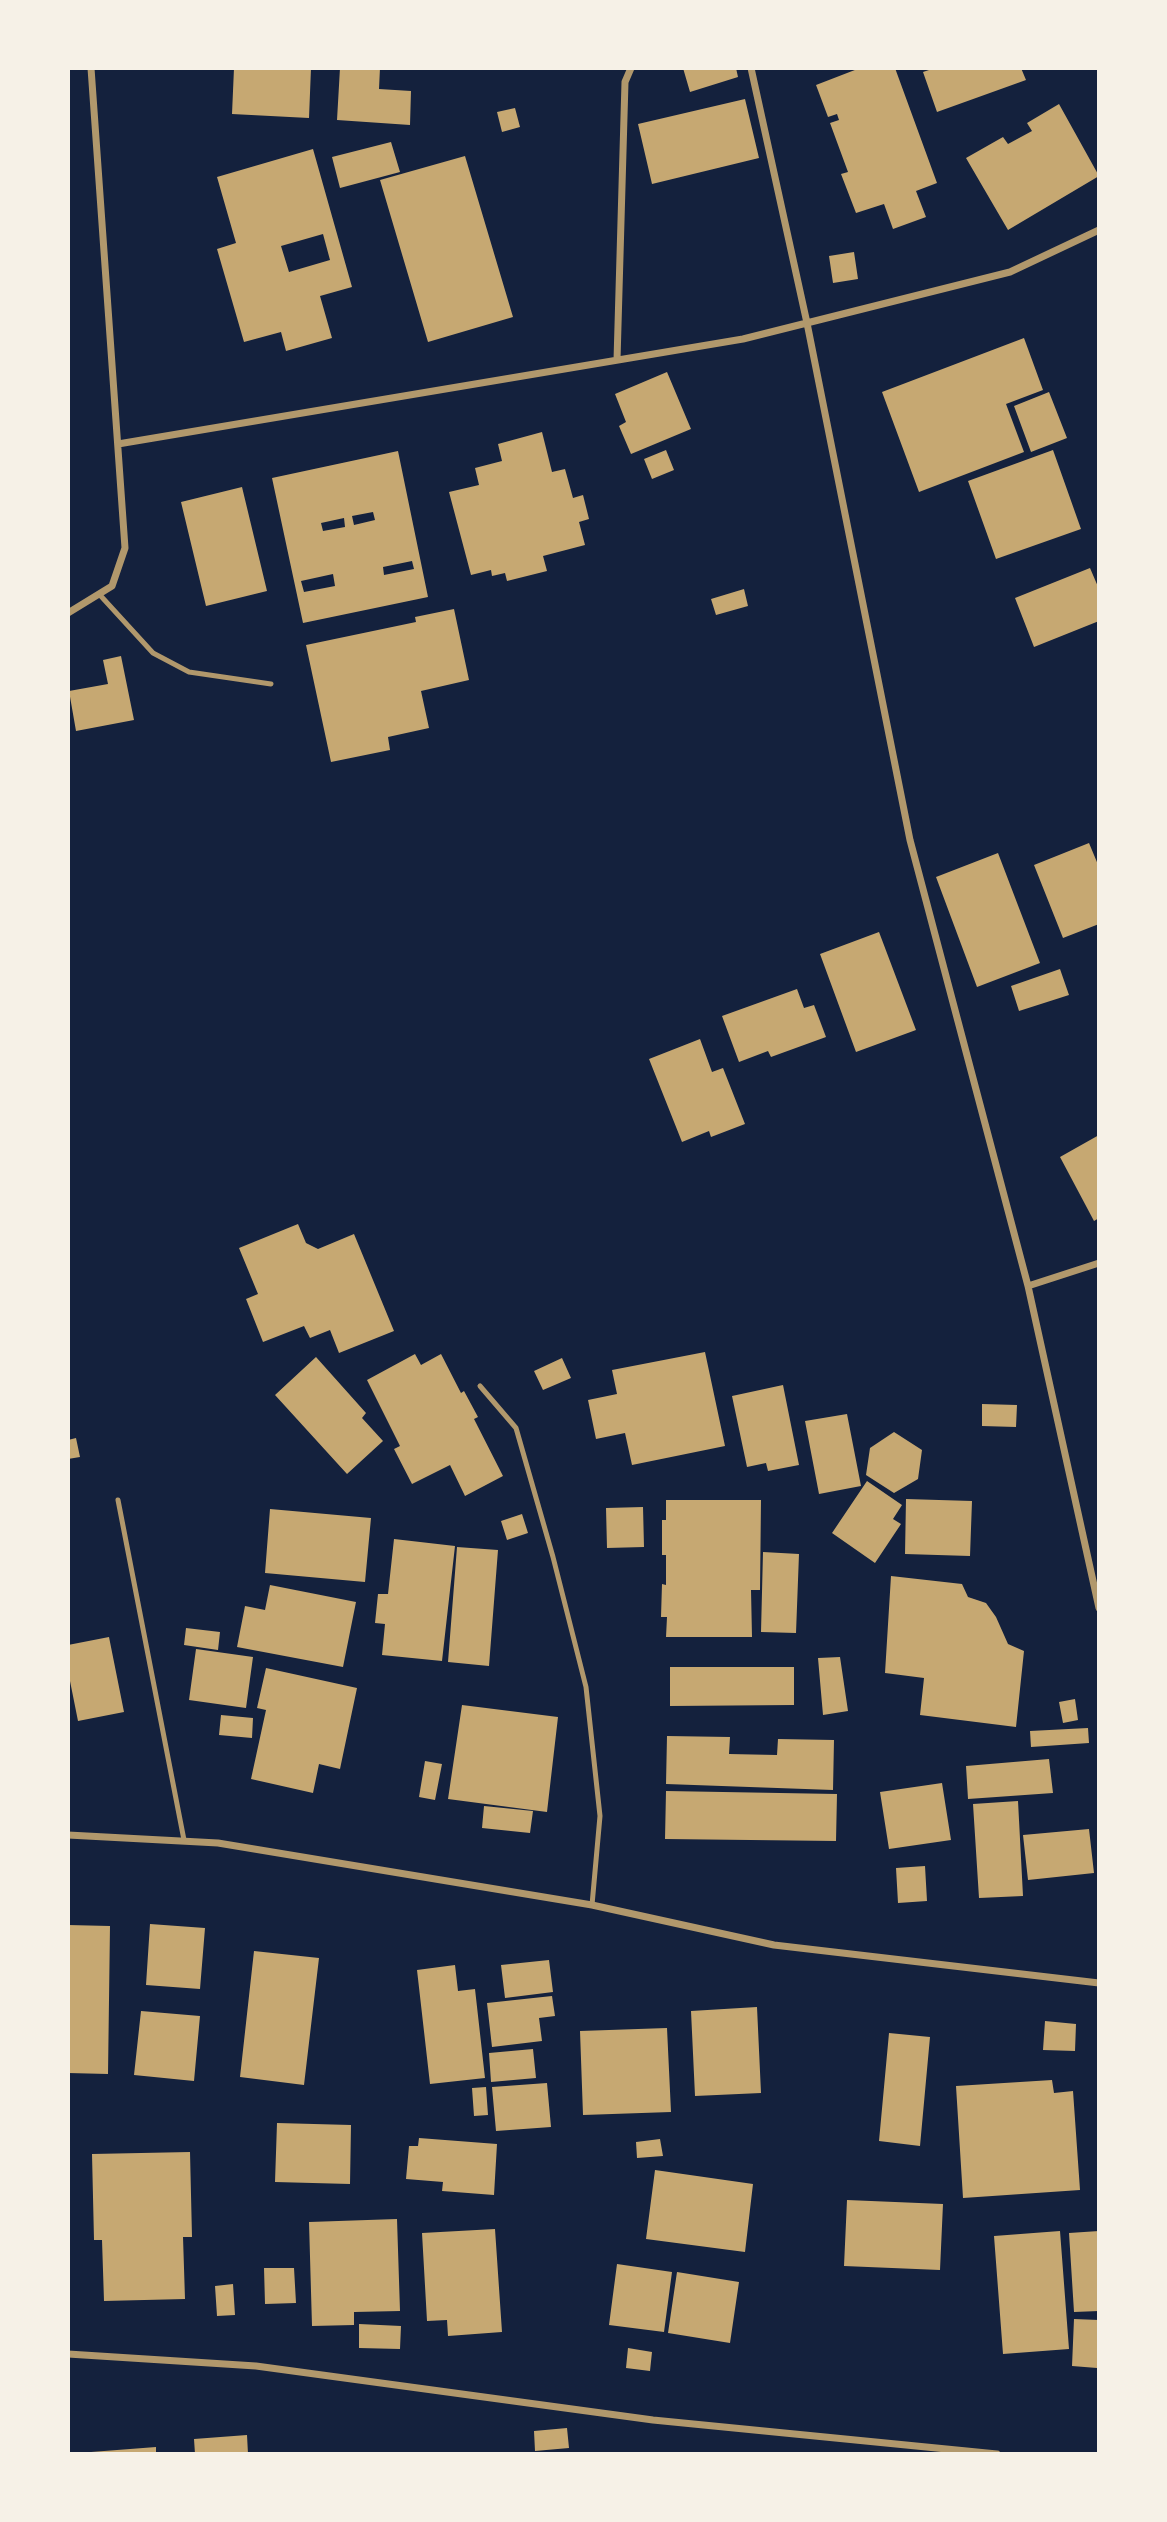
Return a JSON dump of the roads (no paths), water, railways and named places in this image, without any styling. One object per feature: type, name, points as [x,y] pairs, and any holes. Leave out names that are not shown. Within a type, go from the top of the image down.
[{"type":"street","points":[[68,613],[112,586],[125,548],[91,68]]},
{"type":"street","points":[[617,360],[625,82],[631,68]]},
{"type":"street","points":[[751,68],[807,323],[910,840],[1028,1286],[1099,1608]]},
{"type":"street","points":[[118,444],[743,339],[1010,272],[1099,230]]},
{"type":"street","points":[[1028,1286],[1099,1263]]},
{"type":"street","points":[[68,1835],[218,1843],[592,1905],[775,1945],[1099,1983]]},
{"type":"street","points":[[68,2354],[256,2365],[653,2420],[997,2454]]},
{"type":"lane","points":[[99,594],[152,653],[190,672],[271,684]]},
{"type":"lane","points":[[480,1386],[516,1428],[586,1687],[600,1816],[592,1905]]},
{"type":"lane","points":[[118,1500],[184,1840]]}]
